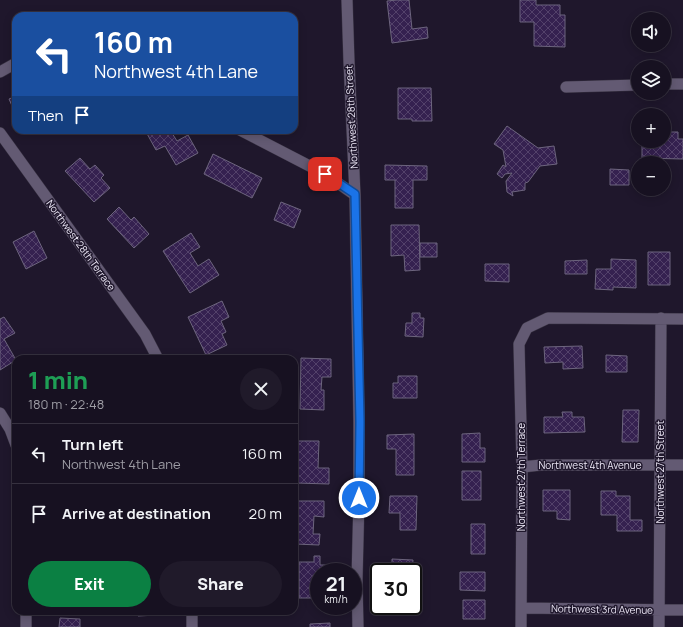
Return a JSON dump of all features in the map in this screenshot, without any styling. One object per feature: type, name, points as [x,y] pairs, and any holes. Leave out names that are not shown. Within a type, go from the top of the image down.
[{"type":"street","name":"Northwest 28th Street","points":[[347,0],[355,194],[360,422],[357,580],[358,627]]},
{"type":"street","points":[[0,72],[12,64]]},
{"type":"street","points":[[671,84],[683,84]]},
{"type":"street","points":[[566,87],[631,85]]},
{"type":"street","name":"Northwest 28th Terrace","points":[[0,133],[145,334],[156,355]]},
{"type":"street","points":[[248,134],[325,174],[355,194]]},
{"type":"street","name":"Northwest 27th Terrace","points":[[521,627],[522,467],[519,344],[527,328],[548,318],[661,318]]},
{"type":"street","points":[[661,318],[683,319]]},
{"type":"street","name":"Northwest 27th Street","points":[[659,627],[661,318]]},
{"type":"street","points":[[0,413],[12,434]]},
{"type":"street","name":"Northwest 4th Avenue","points":[[522,467],[541,465],[683,465]]},
{"type":"street","name":"Northwest 3rd Avenue","points":[[522,608],[683,610]]},
{"type":"street","points":[[26,615],[26,627]]},
{"type":"street","points":[[192,615],[192,627]]},
{"type":"building","points":[[409,0],[412,29],[427,27],[428,38],[392,43],[387,1]]},
{"type":"building","points":[[520,0],[536,0],[536,5],[560,5],[560,15],[565,15],[565,47],[534,46],[534,22],[520,22]]},
{"type":"building","points":[[398,88],[431,88],[432,121],[398,119]]},
{"type":"building","points":[[12,98],[12,106],[9,99]]},
{"type":"building","points":[[507,126],[538,148],[554,146],[557,164],[540,166],[528,182],[525,183],[525,190],[512,192],[513,196],[507,192],[506,181],[512,173],[505,174],[502,178],[497,174],[503,165],[506,167],[503,150],[494,144]]},
{"type":"building","points":[[671,132],[678,132],[678,139],[683,139],[683,159],[671,159],[671,156],[642,156],[642,148],[671,148]]},
{"type":"building","points":[[147,134],[173,134],[177,141],[188,135],[198,153],[176,165],[165,146],[156,150]]},
{"type":"building","points":[[213,154],[262,178],[252,198],[204,174]]},
{"type":"building","points":[[80,158],[90,169],[95,165],[104,175],[101,178],[110,188],[94,202],[65,171]]},
{"type":"building","points":[[385,165],[427,166],[427,180],[413,180],[413,208],[395,208],[395,180],[385,180]]},
{"type":"building","points":[[610,169],[629,170],[629,185],[610,185]]},
{"type":"building","points":[[281,202],[301,210],[294,228],[274,220]]},
{"type":"building","points":[[119,207],[131,220],[134,217],[149,234],[134,248],[107,219]]},
{"type":"building","points":[[391,225],[419,225],[420,270],[405,271],[404,255],[391,256]]},
{"type":"building","points":[[34,231],[47,258],[26,269],[13,242]]},
{"type":"building","points":[[191,233],[200,247],[190,253],[198,266],[209,259],[219,275],[190,293],[163,251]]},
{"type":"building","points":[[420,243],[437,243],[437,257],[420,257]]},
{"type":"building","points":[[648,252],[670,252],[670,285],[648,285]]},
{"type":"building","points":[[611,259],[636,260],[636,288],[613,287],[613,290],[595,289],[596,269],[611,269]]},
{"type":"building","points":[[587,260],[587,274],[565,274],[565,261]]},
{"type":"building","points":[[485,264],[509,264],[509,282],[485,281]]},
{"type":"building","points":[[222,301],[229,317],[221,321],[226,332],[222,334],[227,345],[206,355],[188,317]]},
{"type":"building","points":[[412,313],[420,313],[420,318],[424,318],[423,337],[405,336],[406,323],[412,323]]},
{"type":"building","points":[[4,317],[15,333],[4,339],[13,355],[12,362],[0,370],[0,319]]},
{"type":"building","points":[[582,346],[583,368],[563,369],[563,362],[545,363],[544,347]]},
{"type":"building","points":[[606,355],[627,356],[627,372],[606,372]]},
{"type":"building","points":[[301,358],[331,359],[331,377],[322,377],[321,390],[324,390],[324,410],[300,409]]},
{"type":"building","points":[[398,376],[417,376],[417,398],[393,398],[393,383],[398,383]]},
{"type":"building","points":[[623,410],[639,410],[638,442],[622,442]]},
{"type":"building","points":[[562,412],[572,412],[572,417],[584,417],[585,432],[544,433],[544,417],[563,417]]},
{"type":"building","points":[[480,433],[480,448],[485,448],[485,462],[462,462],[462,434]]},
{"type":"building","points":[[414,434],[414,475],[396,475],[396,449],[387,449],[387,435]]},
{"type":"building","points":[[298,441],[319,441],[318,468],[329,468],[329,484],[298,483]]},
{"type":"building","points":[[462,471],[481,471],[481,500],[462,500]]},
{"type":"building","points":[[543,490],[570,490],[570,520],[557,519],[557,511],[543,511]]},
{"type":"building","points":[[601,491],[616,491],[616,496],[630,496],[630,520],[642,520],[642,531],[617,531],[617,515],[601,515]]},
{"type":"building","points":[[390,496],[417,496],[416,530],[400,530],[400,513],[389,513]]},
{"type":"building","points":[[298,501],[324,501],[324,517],[314,516],[313,534],[320,534],[319,545],[298,544]]},
{"type":"building","points":[[471,524],[485,524],[485,554],[471,554]]},
{"type":"building","points":[[314,556],[320,556],[320,563],[310,563],[310,598],[299,598],[299,562],[314,562]]},
{"type":"building","points":[[392,559],[413,560],[413,563],[392,563]]},
{"type":"building","points":[[460,572],[485,572],[485,591],[460,590]]},
{"type":"building","points":[[463,600],[485,600],[485,619],[463,619]]},
{"type":"building","points":[[60,618],[80,619],[80,627],[59,627]]},
{"type":"building","points":[[330,623],[330,627],[310,627],[310,624]]},
{"type":"route","points":[[325,174],[355,194],[357,343],[360,422],[359,498]]}]
